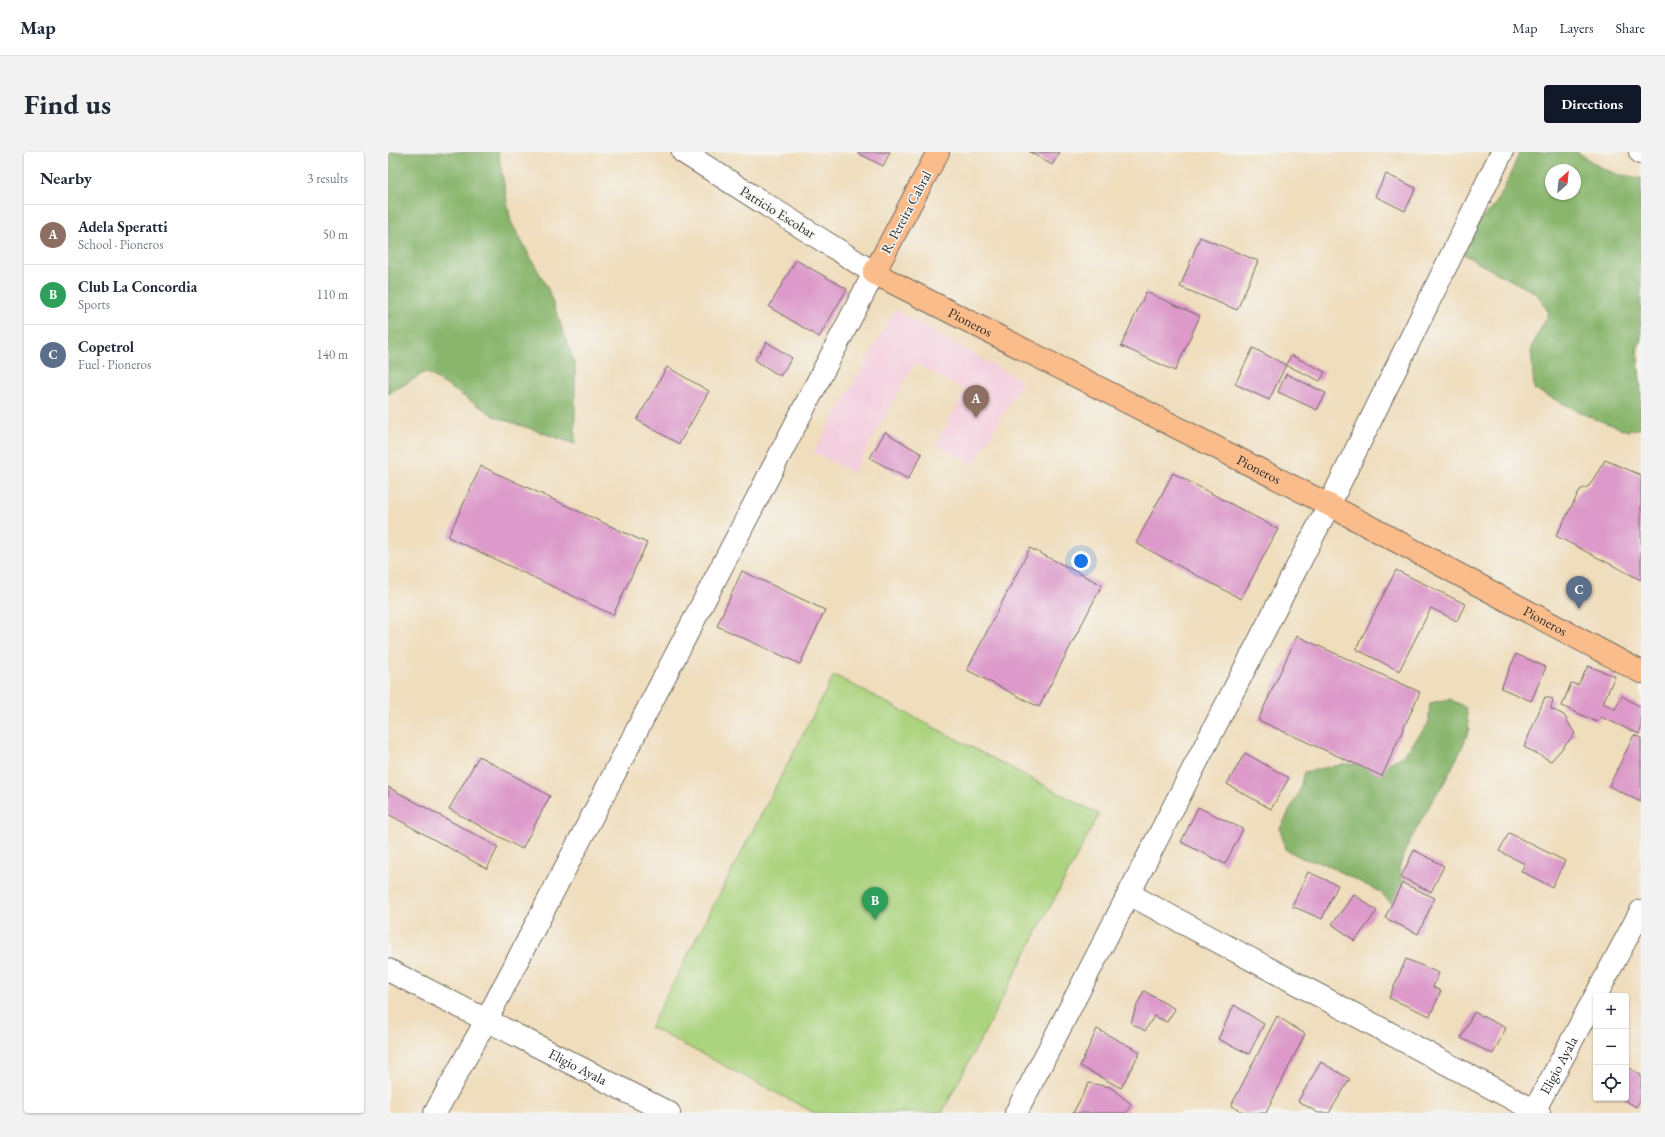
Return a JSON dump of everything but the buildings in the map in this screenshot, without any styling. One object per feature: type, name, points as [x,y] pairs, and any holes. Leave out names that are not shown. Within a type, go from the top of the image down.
[{"type":"main road","name":"R. Pereira Cabral","points":[[874,273],[938,152]]},
{"type":"main road","name":"Pioneros","points":[[874,273],[1329,505],[1641,672]]},
{"type":"street","name":"Patricio Escobar","points":[[683,152],[874,273]]},
{"type":"street","points":[[1016,1113],[1329,505],[1502,152]]},
{"type":"street","points":[[435,1113],[487,1019],[874,273]]},
{"type":"street","points":[[1130,894],[1535,1112]]},
{"type":"street","name":"Eligio Ayala","points":[[1535,1112],[1641,911]]},
{"type":"street","name":"Eligio Ayala","points":[[388,970],[487,1019],[669,1113]]},
{"type":"shaded area","points":[[895,310],[1022,381],[974,465],[936,444],[965,391],[915,363],[853,473],[814,452]]},
{"type":"green space","points":[[388,152],[498,152],[511,222],[548,289],[575,365],[575,444],[496,417],[426,372],[388,394]]},
{"type":"green space","points":[[1520,152],[1577,152],[1598,166],[1616,174],[1641,178],[1641,339],[1637,349],[1641,391],[1641,428],[1628,431],[1590,417],[1534,389],[1531,348],[1549,313],[1537,294],[1462,253],[1478,222],[1493,208],[1503,191]]},
{"type":"green space","points":[[834,675],[1099,814],[942,1113],[815,1113],[650,1027]]},
{"type":"green space","points":[[1450,699],[1466,708],[1469,729],[1462,748],[1444,783],[1433,799],[1405,850],[1399,868],[1404,889],[1394,906],[1380,892],[1325,864],[1304,859],[1285,849],[1280,829],[1299,792],[1304,772],[1344,764],[1384,766],[1403,756],[1428,724],[1430,703]]},
{"type":"place","name":"Adela Speratti","points":[[976,418]]},
{"type":"place","name":"Copetrol","points":[[1579,609]]},
{"type":"place","name":"Club La Concordia","points":[[875,920]]}]
